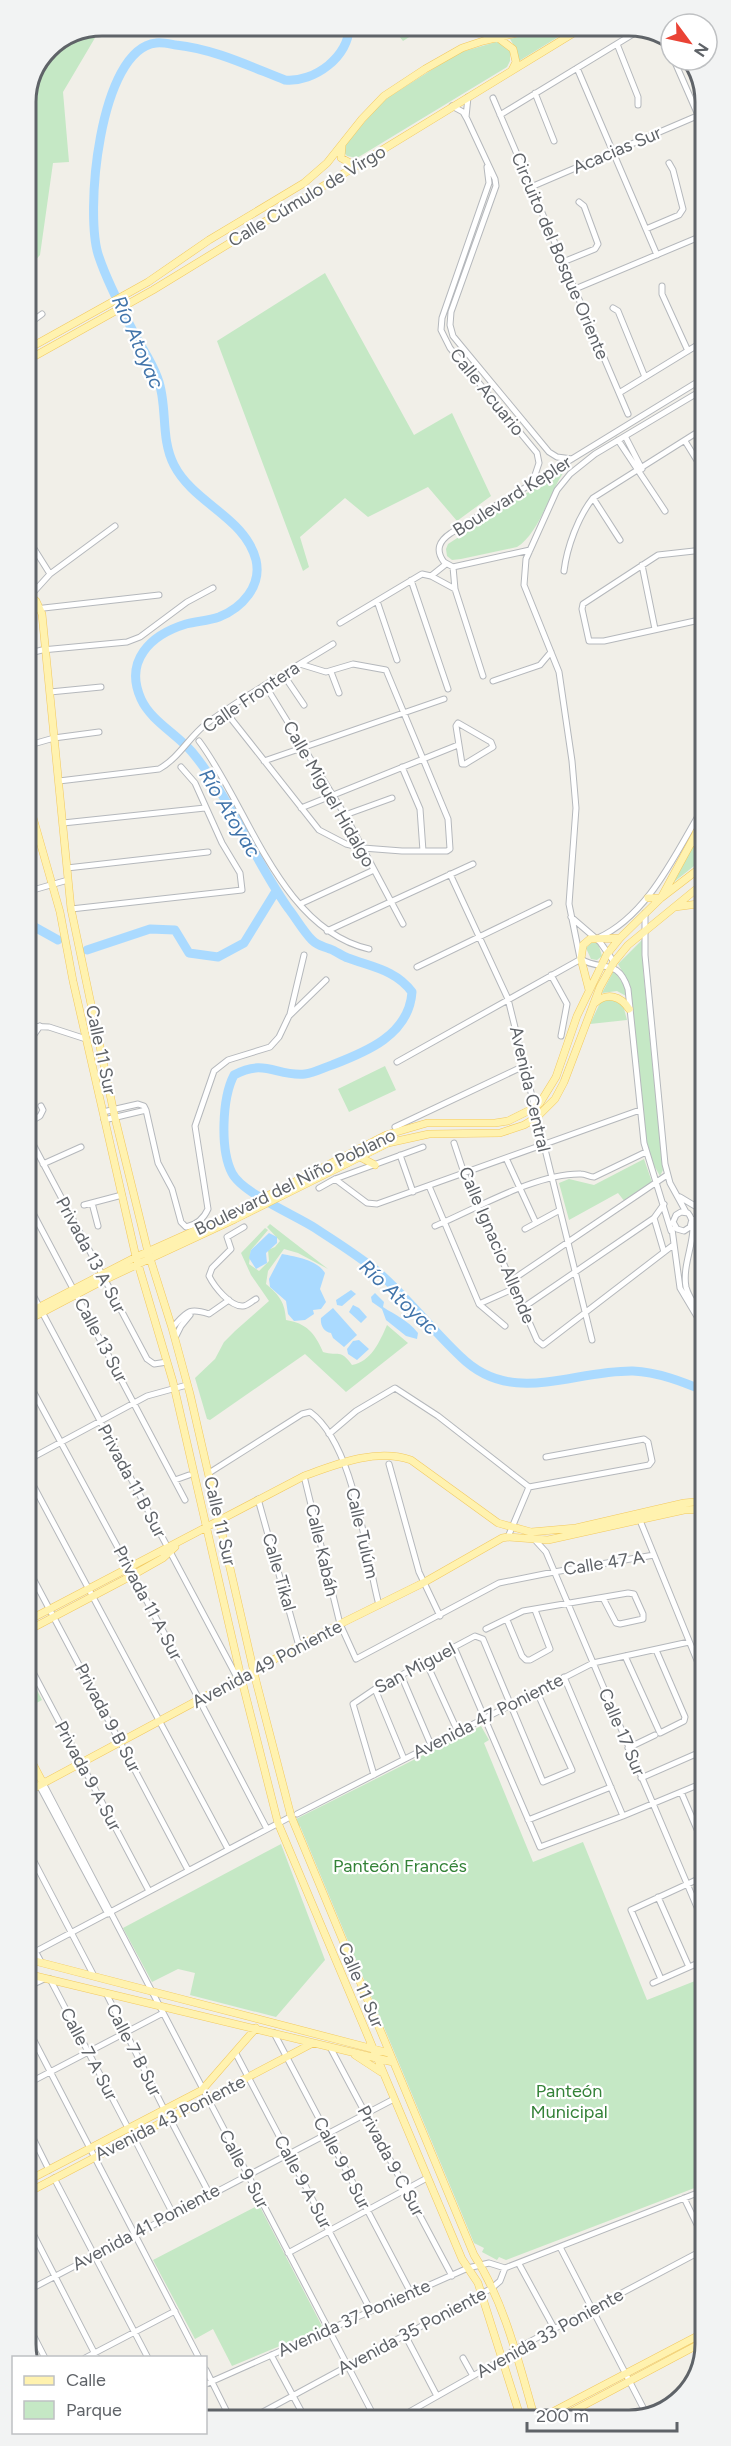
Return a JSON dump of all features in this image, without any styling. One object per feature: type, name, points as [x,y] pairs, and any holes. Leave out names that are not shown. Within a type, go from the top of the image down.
[{"type":"main road","name":"Calle Cúmulo de Virgo","points":[[36,344],[148,282],[209,240],[318,172],[346,137],[384,96],[408,80],[462,48],[505,36]]},
{"type":"main road","name":"Calle Cúmulo de Virgo","points":[[36,356],[153,290],[568,36]]},
{"type":"main road","points":[[497,38],[513,49],[516,62],[512,70]]},
{"type":"main road","points":[[346,137],[341,148],[341,158],[356,166]]},
{"type":"main road","points":[[271,217],[267,211],[282,196]]},
{"type":"main road","name":"Calle 11 Sur","points":[[38,607],[46,650],[71,909],[114,1114],[149,1256],[175,1338],[220,1519],[254,1670],[293,1815],[389,2054],[474,2255],[492,2288],[534,2410]]},
{"type":"main road","name":"Calle 11 Sur","points":[[36,827],[53,884],[137,1260],[175,1388],[208,1525],[237,1659],[239,1678],[278,1823],[462,2259],[478,2283],[478,2295],[485,2305],[518,2410]]},
{"type":"main road","points":[[661,898],[695,835]]},
{"type":"main road","points":[[534,1108],[540,1103],[556,1077],[577,1016],[607,954],[661,898],[695,872]]},
{"type":"main road","name":"Boulevard del Niño Poblano","points":[[41,1310],[137,1260],[388,1143],[429,1134],[500,1133],[524,1125],[536,1118],[555,1099],[564,1082],[600,987],[613,964],[645,930],[695,890]]},
{"type":"main road","points":[[648,898],[661,898]]},
{"type":"main road","points":[[672,908],[695,905]]},
{"type":"main road","points":[[589,990],[581,959],[585,942],[620,938]]},
{"type":"main road","points":[[591,1010],[599,999],[606,997],[620,999],[629,1009]]},
{"type":"main road","name":"Boulevard del Niño Poblano","points":[[296,1185],[374,1140],[411,1127],[444,1122],[495,1123],[521,1116],[534,1108]]},
{"type":"main road","points":[[360,1157],[375,1165]]},
{"type":"main road","points":[[36,1311],[41,1310]]},
{"type":"main road","points":[[36,1314],[41,1310]]},
{"type":"main road","points":[[36,1626],[133,1575],[208,1525],[304,1476],[345,1462],[387,1455],[411,1460],[498,1523],[511,1528],[544,1533],[695,1509]]},
{"type":"main road","points":[[508,1536],[535,1540],[579,1534],[684,1503],[695,1502]]},
{"type":"main road","name":"Avenida 49 Poniente","points":[[36,1786],[508,1536]]},
{"type":"main road","points":[[36,1616],[129,1568],[170,1551]]},
{"type":"main road","name":"Calle 9 Sur","points":[[36,1773],[41,1784]]},
{"type":"main road","name":"Calle 9 Sur","points":[[36,1776],[41,1784]]},
{"type":"main road","points":[[36,1960],[389,2054]]},
{"type":"main road","points":[[36,1976],[393,2062]]},
{"type":"main road","name":"Avenida 43 Poniente","points":[[36,2176],[202,2090],[256,2028]]},
{"type":"main road","name":"Avenida 43 Poniente","points":[[36,2188],[313,2043]]},
{"type":"main road","points":[[351,2052],[383,2073]]},
{"type":"main road","points":[[555,2410],[695,2337]]},
{"type":"main road","points":[[576,2410],[695,2347]]},
{"type":"street","points":[[500,115],[630,36]]},
{"type":"street","points":[[617,44],[638,97],[638,105]]},
{"type":"street","points":[[577,68],[657,255]]},
{"type":"street","points":[[680,72],[695,102]]},
{"type":"street","points":[[535,93],[555,141]]},
{"type":"street","name":"Calle Acuario","points":[[466,119],[468,96]]},
{"type":"street","name":"Circuito del Bosque Oriente","points":[[493,98],[628,414]]},
{"type":"street","name":"Calle Acuario","points":[[452,106],[463,112],[495,179],[495,190],[452,312],[450,325],[458,344],[549,452],[557,457],[572,459]]},
{"type":"street","name":"Acacias Sur","points":[[531,187],[695,117]]},
{"type":"street","name":"Calle Acuario","points":[[486,163],[489,183],[445,304],[441,330],[450,348],[537,453],[539,463],[532,483]]},
{"type":"street","points":[[646,229],[679,215],[683,209],[669,163]]},
{"type":"street","points":[[563,262],[595,249],[598,244],[584,206],[579,202]]},
{"type":"street","points":[[575,289],[695,239]]},
{"type":"street","points":[[662,286],[662,294],[688,351]]},
{"type":"street","points":[[614,308],[618,311],[645,377]]},
{"type":"street","points":[[36,318],[42,314]]},
{"type":"street","points":[[619,393],[695,347]]},
{"type":"street","name":"Boulevard Kepler","points":[[695,383],[441,540],[439,551],[447,564],[453,567],[530,550],[557,490],[570,474],[595,454],[695,394]]},
{"type":"street","points":[[503,412],[510,405]]},
{"type":"street","points":[[564,571],[566,557],[582,513],[593,498],[695,434]]},
{"type":"street","points":[[610,435],[640,470]]},
{"type":"street","points":[[625,436],[640,470],[665,511]]},
{"type":"street","points":[[685,441],[695,457]]},
{"type":"street","points":[[593,498],[620,540]]},
{"type":"street","points":[[36,587],[114,526]]},
{"type":"street","points":[[530,550],[525,567],[524,585],[559,672],[576,808],[569,896],[570,916],[581,959],[589,964],[613,964]]},
{"type":"street","points":[[695,551],[665,553],[642,565],[583,604],[589,641],[695,621]]},
{"type":"street","points":[[36,552],[50,574]]},
{"type":"street","points":[[432,576],[447,564]]},
{"type":"street","points":[[642,565],[655,628]]},
{"type":"street","points":[[453,567],[454,589],[483,676]]},
{"type":"street","points":[[340,623],[422,574],[432,576],[454,589]]},
{"type":"street","points":[[411,580],[448,689]]},
{"type":"street","points":[[36,652],[127,642],[140,637],[187,602],[213,588]]},
{"type":"street","points":[[38,607],[159,595]]},
{"type":"street","points":[[377,601],[397,660]]},
{"type":"street","name":"Calle Frontera","points":[[59,781],[153,771],[166,766],[203,726],[333,644]]},
{"type":"street","points":[[493,681],[540,665],[551,652]]},
{"type":"street","points":[[225,711],[319,830],[346,844],[363,848],[447,851],[451,846],[448,819],[386,670],[353,664],[331,672],[300,664]]},
{"type":"street","points":[[331,672],[339,693]]},
{"type":"street","points":[[283,674],[304,705]]},
{"type":"street","name":"Calle Miguel Hidalgo","points":[[265,685],[345,815],[403,924]]},
{"type":"street","points":[[50,692],[101,687]]},
{"type":"street","points":[[264,761],[444,699]]},
{"type":"street","points":[[458,723],[491,742],[494,747],[462,764],[458,744],[456,726],[458,723]]},
{"type":"street","points":[[36,743],[54,738],[99,732]]},
{"type":"street","points":[[199,741],[220,771],[267,856],[300,904],[327,931],[353,946],[369,949]]},
{"type":"street","points":[[301,808],[458,744]]},
{"type":"street","points":[[71,909],[242,890],[240,873],[205,808],[195,783],[181,767]]},
{"type":"street","points":[[402,767],[420,809],[423,851]]},
{"type":"street","points":[[345,815],[392,798]]},
{"type":"street","points":[[63,823],[205,808]]},
{"type":"street","points":[[597,939],[620,926],[648,898],[695,821]]},
{"type":"street","points":[[67,868],[208,852]]},
{"type":"street","points":[[327,931],[472,864]]},
{"type":"street","points":[[300,904],[374,870]]},
{"type":"street","name":"Avenida Central","points":[[450,874],[508,999],[592,1340]]},
{"type":"street","points":[[36,889],[68,880]]},
{"type":"street","points":[[417,967],[549,903]]},
{"type":"street","points":[[645,913],[645,954],[667,1175],[689,1215],[694,1231],[685,1264],[686,1286],[695,1303]]},
{"type":"street","points":[[570,916],[597,939],[625,980],[646,1152],[664,1204],[677,1229],[684,1231],[690,1227],[689,1215]]},
{"type":"street","points":[[103,1112],[114,1114],[146,1110],[158,1163],[172,1189],[181,1222],[186,1227],[202,1219],[208,1209],[195,1126],[208,1081],[221,1063],[270,1047],[279,1037],[290,1016],[304,955]]},
{"type":"street","points":[[397,1062],[581,959]]},
{"type":"street","points":[[550,975],[567,1004],[561,1036]]},
{"type":"street","points":[[290,1016],[326,980]]},
{"type":"street","points":[[36,1026],[86,1039]]},
{"type":"street","points":[[36,1032],[40,1026]]},
{"type":"street","points":[[395,1127],[524,1066]]},
{"type":"street","points":[[36,1118],[43,1110],[41,1106]]},
{"type":"street","points":[[335,1179],[371,1205],[640,1110]]},
{"type":"street","points":[[104,1120],[114,1114]]},
{"type":"street","name":"Calle Ignacio Allende","points":[[454,1143],[464,1173],[537,1340],[543,1345],[584,1312]]},
{"type":"street","points":[[43,1164],[81,1147]]},
{"type":"street","points":[[319,1188],[335,1179],[423,1147]]},
{"type":"street","name":"Privada 13 A Sur","points":[[36,1150],[147,1359],[154,1364],[167,1362]]},
{"type":"street","points":[[435,1226],[520,1188],[551,1178],[581,1174],[592,1178],[646,1152]]},
{"type":"street","points":[[400,1155],[413,1192]]},
{"type":"street","points":[[506,1158],[536,1222]]},
{"type":"street","points":[[512,1280],[667,1175]]},
{"type":"street","points":[[429,1186],[479,1304],[504,1326]]},
{"type":"street","points":[[84,1206],[122,1195]]},
{"type":"street","points":[[678,1197],[695,1206]]},
{"type":"street","points":[[92,1203],[98,1226]]},
{"type":"street","points":[[524,1307],[654,1218],[664,1204]]},
{"type":"street","points":[[525,1229],[560,1210]]},
{"type":"street","points":[[695,1214],[678,1213],[671,1221],[672,1246],[680,1288],[695,1313]]},
{"type":"street","points":[[654,1218],[664,1252]]},
{"type":"street","name":"Calle 13 Sur","points":[[36,1219],[185,1500]]},
{"type":"street","points":[[244,1227],[227,1237],[231,1249],[210,1272],[211,1280],[229,1300],[242,1306],[256,1299]]},
{"type":"street","points":[[584,1312],[672,1246]]},
{"type":"street","points":[[479,1304],[515,1288]]},
{"type":"street","points":[[172,1328],[187,1313],[197,1309],[209,1314],[229,1300]]},
{"type":"street","name":"Privada 11 B Sur","points":[[36,1301],[239,1678]]},
{"type":"street","points":[[175,1338],[185,1320],[197,1309]]},
{"type":"street","points":[[36,1456],[153,1394],[187,1385]]},
{"type":"street","points":[[329,1434],[356,1411],[395,1388],[438,1416],[528,1487],[649,1465],[652,1461],[648,1442],[644,1439],[546,1457]]},
{"type":"street","name":"Privada 11 A Sur","points":[[36,1396],[267,1829]]},
{"type":"street","name":"Calle Tulúm","points":[[209,1473],[302,1414],[310,1412],[329,1434],[345,1462],[379,1605]]},
{"type":"street","points":[[389,1464],[423,1583],[441,1616]]},
{"type":"street","points":[[175,1480],[189,1475]]},
{"type":"street","name":"Calle Kabáh","points":[[304,1476],[340,1624],[356,1659],[441,1616]]},
{"type":"street","points":[[508,1536],[528,1487]]},
{"type":"street","points":[[36,1491],[228,1850]]},
{"type":"street","name":"Calle Tikal","points":[[258,1499],[299,1646]]},
{"type":"street","points":[[639,1517],[695,1656]]},
{"type":"street","name":"Calle 17 Sur","points":[[535,1540],[546,1552],[695,1903]]},
{"type":"street","name":"Calle 47 A","points":[[441,1616],[499,1584],[654,1555]]},
{"type":"street","name":"Privada 9 B Sur","points":[[36,1584],[188,1870]]},
{"type":"street","points":[[486,1629],[517,1613],[628,1593],[634,1594],[643,1619],[629,1623],[616,1623],[603,1598]]},
{"type":"street","points":[[507,1620],[522,1656],[530,1660],[550,1649],[534,1610]]},
{"type":"street","name":"San Miguel","points":[[374,1774],[353,1704],[375,1689],[454,1647],[479,1636],[483,1639],[511,1704]]},
{"type":"street","name":"Avenida 47 Poniente","points":[[36,1951],[293,1815],[593,1663],[689,1642]]},
{"type":"street","points":[[454,1647],[540,1846],[623,1816],[695,1786]]},
{"type":"street","points":[[628,1748],[684,1721],[685,1717],[656,1650]]},
{"type":"street","points":[[625,1656],[658,1734]]},
{"type":"street","points":[[229,1663],[237,1659]]},
{"type":"street","points":[[426,1662],[458,1732]]},
{"type":"street","points":[[401,1675],[431,1745]]},
{"type":"street","points":[[564,1677],[623,1816]]},
{"type":"street","name":"Privada 9 A Sur","points":[[36,1678],[149,1891]]},
{"type":"street","points":[[375,1689],[404,1759]]},
{"type":"street","points":[[511,1704],[543,1782],[572,1770],[537,1692]]},
{"type":"street","points":[[641,1778],[695,1754]]},
{"type":"street","name":"Calle 9 Sur","points":[[41,1784],[371,2410]]},
{"type":"street","points":[[528,1820],[611,1787]]},
{"type":"street","points":[[681,1792],[695,1825]]},
{"type":"street","points":[[36,1865],[94,1976]]},
{"type":"street","points":[[661,1979],[632,1910],[695,1880]]},
{"type":"street","points":[[658,1898],[689,1967]]},
{"type":"street","points":[[36,1954],[41,1962]]},
{"type":"street","points":[[652,1983],[695,1964]]},
{"type":"street","points":[[36,1984],[48,1979]]},
{"type":"street","name":"Calle 7 A Sur","points":[[48,1979],[89,2051],[128,2128]]},
{"type":"street","name":"Calle 7 B Sur","points":[[105,1991],[164,2109]]},
{"type":"street","points":[[36,2080],[163,2013]]},
{"type":"street","name":"Calle 9 B Sur","points":[[274,2033],[411,2293]]},
{"type":"street","points":[[36,2044],[198,2356]]},
{"type":"street","name":"Privada 9 C Sur","points":[[330,2047],[452,2276]]},
{"type":"street","name":"Calle 9 A Sur","points":[[235,2052],[371,2311]]},
{"type":"street","name":"Avenida 41 Poniente","points":[[36,2286],[209,2193],[394,2098]]},
{"type":"street","name":"Calle 7 B Sur","points":[[169,2117],[209,2193]]},
{"type":"street","points":[[133,2136],[173,2214]]},
{"type":"street","points":[[36,2144],[49,2170]]},
{"type":"street","points":[[54,2178],[147,2356]]},
{"type":"street","points":[[288,2253],[428,2178]]},
{"type":"street","points":[[505,2268],[695,2194]]},
{"type":"street","points":[[684,2198],[695,2221]]},
{"type":"street","points":[[36,2239],[96,2355],[175,2311]]},
{"type":"street","points":[[560,2247],[644,2408]]},
{"type":"street","name":"Avenida 33 Poniente","points":[[412,2410],[501,2360],[514,2350],[695,2254]]},
{"type":"street","name":"Avenida 37 Poniente","points":[[208,2382],[468,2268],[479,2264],[494,2264],[505,2268]]},
{"type":"street","points":[[519,2264],[554,2328]]},
{"type":"street","name":"Avenida 35 Poniente","points":[[266,2410],[492,2288],[500,2281],[505,2268]]},
{"type":"street","points":[[405,2335],[437,2396]]},
{"type":"street","points":[[36,2340],[44,2356]]},
{"type":"street","points":[[271,2355],[301,2410]]},
{"type":"street","points":[[463,2358],[473,2376]]},
{"type":"street","points":[[208,2382],[225,2410]]},
{"type":"green space","points":[[96,36],[63,92],[69,162],[53,163],[40,255],[36,260],[37,89],[47,65],[55,55],[77,41]]},
{"type":"green space","points":[[399,36],[411,36],[403,41]]},
{"type":"green space","points":[[522,36],[560,36],[519,61],[510,39]]},
{"type":"green space","points":[[496,42],[501,43],[510,51],[510,61],[507,67],[357,158],[347,156],[343,151],[345,145],[379,105],[389,97],[458,53]]},
{"type":"green space","points":[[325,273],[414,435],[452,413],[491,496],[457,521],[428,487],[368,517],[345,498],[300,537],[309,567],[303,571],[217,341]]},
{"type":"green space","points":[[567,467],[532,532],[517,547],[461,559],[452,560],[447,556],[448,544]]},
{"type":"green space","points":[[694,842],[695,865],[669,886]]},
{"type":"green space","points":[[643,939],[643,969],[663,1170],[660,1176],[652,1162],[646,1139],[630,985],[618,964]]},
{"type":"green space","points":[[593,941],[598,943],[602,956],[597,960],[591,959],[586,948]]},
{"type":"green space","points":[[614,970],[625,987],[626,996],[617,991],[602,993]]},
{"type":"green space","points":[[609,998],[623,1005],[627,1020],[590,1024],[600,1003]]},
{"type":"green space","points":[[385,1066],[396,1090],[349,1112],[338,1089]]},
{"type":"green space","points":[[644,1159],[652,1182],[625,1202],[618,1193],[569,1220],[559,1183],[569,1179],[594,1185]]},
{"type":"green space","points":[[270,1224],[328,1269],[298,1253],[284,1249],[268,1271],[266,1284],[281,1299],[286,1320],[309,1330],[317,1339],[323,1352],[342,1355],[352,1365],[359,1363],[374,1350],[387,1325],[408,1343],[346,1392],[305,1354],[210,1420],[207,1419],[195,1378],[215,1359],[224,1342],[269,1301],[251,1275],[241,1253],[265,1228],[268,1230],[251,1250],[249,1264],[259,1271],[269,1261],[268,1250],[280,1241],[267,1227]]},
{"type":"green space","points":[[36,1688],[42,1700],[36,1703]]},
{"type":"green space","name":"Panteón Municipal","points":[[481,1726],[489,1740],[484,1743],[533,1862],[583,1842],[647,2000],[695,1981],[695,2188],[506,2260],[499,2257],[497,2260],[482,2252],[484,2248],[474,2243],[300,1826],[297,1827],[296,1819]]},
{"type":"green space","points":[[281,1844],[325,1960],[276,2017],[190,1995],[195,1973],[178,1969],[152,1982],[123,1928]]},
{"type":"green space","points":[[259,2205],[323,2328],[232,2366],[213,2329],[195,2339],[153,2260]]},
{"type":"water","points":[[269,1233],[277,1237],[277,1243],[266,1253],[267,1263],[256,1269],[249,1258],[251,1250]]},
{"type":"water","points":[[282,1254],[312,1262],[325,1273],[320,1289],[326,1302],[321,1309],[313,1310],[314,1314],[305,1320],[294,1321],[288,1314],[286,1301],[270,1287],[269,1279]]},
{"type":"water","points":[[351,1290],[356,1294],[342,1306],[337,1305],[336,1300]]},
{"type":"water","points":[[375,1293],[384,1302],[383,1307],[414,1328],[418,1333],[417,1339],[406,1336],[386,1320],[382,1309],[372,1302],[371,1297]]},
{"type":"water","points":[[353,1305],[367,1317],[361,1323],[349,1312]]},
{"type":"water","points":[[333,1308],[357,1335],[344,1347],[333,1338],[331,1333],[324,1330],[321,1323],[321,1318]]},
{"type":"water","points":[[359,1340],[369,1349],[357,1360],[348,1354],[347,1349],[353,1341]]},
{"type":"waterway","name":"Río Atoyac","points":[[348,36],[344,48],[328,65],[318,72],[296,80],[285,80],[231,59],[190,47],[156,43],[137,52],[121,73],[109,103],[100,137],[95,173],[95,236],[99,257],[116,298],[158,379],[163,400],[167,444],[174,465],[183,479],[241,532],[250,545],[257,570],[253,587],[235,608],[219,617],[173,629],[151,643],[138,661],[136,673],[141,699],[151,714],[186,745],[206,770],[275,889],[316,944],[391,974],[412,992],[403,1020],[384,1040],[371,1048],[308,1073],[295,1074],[254,1068],[234,1075],[227,1097],[224,1124],[228,1163],[232,1173],[246,1188],[315,1228],[378,1272],[461,1357],[481,1372],[501,1380],[522,1383],[633,1371],[652,1373],[695,1387]]},
{"type":"waterway","name":"Río Atoyac","points":[[87,950],[150,929],[175,930],[189,953],[218,957],[244,943],[276,891]]},
{"type":"waterway","name":"Río Atoyac","points":[[36,928],[58,940]]},
{"type":"park label","name":"Panteón Francés","points":[[400,1866]]}]
